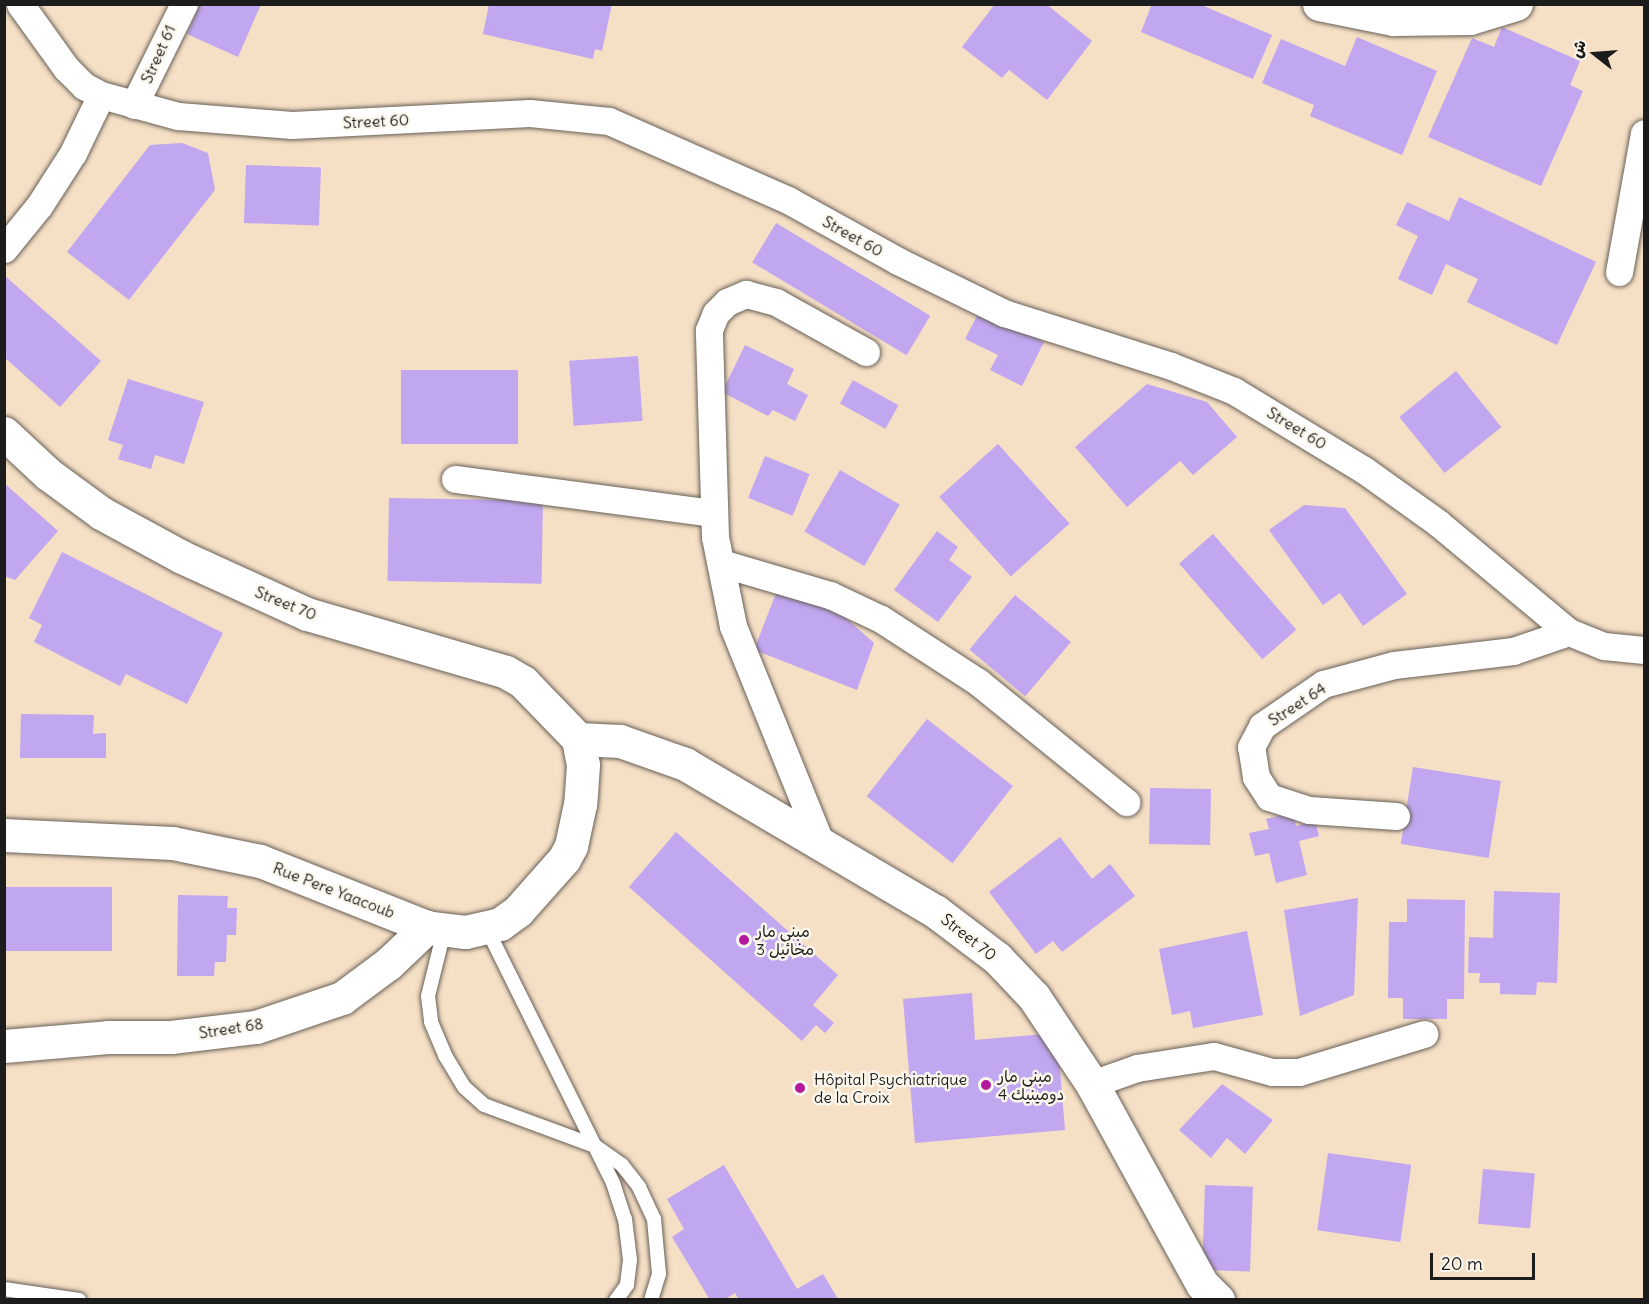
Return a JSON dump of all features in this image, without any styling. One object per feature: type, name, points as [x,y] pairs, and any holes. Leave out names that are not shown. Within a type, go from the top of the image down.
[{"type":"street","name":"Street 60","points":[[20,4],[66,68],[101,95],[178,116],[292,125],[530,113],[609,121],[788,200],[958,292],[1053,331],[1171,366],[1253,401],[1364,470],[1438,523],[1569,632],[1604,646],[1644,650]]},
{"type":"street","name":"Street 61","points":[[134,105],[184,4]]},
{"type":"street","points":[[1319,4],[1393,19],[1470,18],[1516,4]]},
{"type":"street","points":[[4,249],[39,206],[73,153],[101,95]]},
{"type":"street","points":[[1619,272],[1644,133]]},
{"type":"street","points":[[819,840],[733,626],[714,513],[710,330],[716,313],[727,302],[746,294],[759,297],[866,352]]},
{"type":"street","name":"Street 70","points":[[4,433],[48,474],[102,513],[182,557],[307,614],[506,672],[537,693],[578,739],[620,741],[685,764],[819,840],[935,911],[997,958],[1034,997],[1092,1084],[1202,1284],[1218,1299]]},
{"type":"street","points":[[455,479],[714,513]]},
{"type":"street","points":[[721,562],[830,595],[902,631],[978,682],[1126,802]]},
{"type":"street","name":"Street 64","points":[[1396,816],[1309,810],[1269,797],[1256,777],[1251,747],[1262,726],[1323,684],[1394,665],[1514,651],[1569,632]]},
{"type":"street","name":"Rue Pere Yaacoub","points":[[4,835],[172,843],[260,861],[436,929],[487,929],[518,911],[564,859],[571,846],[582,790],[578,739]]},
{"type":"street","name":"Street 68","points":[[4,1046],[108,1037],[171,1037],[256,1027],[342,998],[436,929]]},
{"type":"street","points":[[1092,1084],[1137,1068],[1214,1056],[1272,1072],[1299,1072],[1424,1034]]},
{"type":"lane","points":[[436,929],[428,1006],[442,1048],[464,1087],[484,1105],[595,1146],[622,1165],[639,1187],[654,1219],[659,1275],[651,1299]]},
{"type":"lane","points":[[487,929],[595,1146],[626,1219],[630,1260],[627,1285],[616,1299]]},
{"type":"lane","points":[[4,1289],[79,1299]]},
{"type":"building","points":[[200,4],[261,4],[238,57],[187,34]]},
{"type":"building","points":[[489,4],[612,4],[602,51],[595,49],[593,59],[483,34]]},
{"type":"building","points":[[995,4],[1046,4],[1092,41],[1047,100],[1009,70],[1002,78],[962,47]]},
{"type":"building","points":[[1152,4],[1199,4],[1272,35],[1253,79],[1141,32]]},
{"type":"building","points":[[1502,27],[1580,61],[1570,85],[1583,91],[1541,186],[1428,137],[1472,38],[1494,47]]},
{"type":"building","points":[[1357,37],[1437,71],[1402,155],[1310,116],[1314,105],[1262,83],[1281,39],[1345,66]]},
{"type":"building","points":[[182,143],[208,153],[215,190],[129,300],[67,252],[150,145]]},
{"type":"building","points":[[246,165],[321,168],[319,226],[244,223]]},
{"type":"building","points":[[1459,197],[1596,262],[1557,345],[1467,302],[1478,279],[1446,264],[1432,295],[1398,279],[1418,236],[1396,225],[1407,202],[1449,221]]},
{"type":"building","points":[[776,223],[930,316],[907,355],[752,262]]},
{"type":"building","points":[[4,275],[101,361],[60,407],[4,357]]},
{"type":"building","points":[[980,310],[1044,342],[1022,386],[990,370],[998,355],[965,339]]},
{"type":"building","points":[[745,345],[794,369],[787,384],[808,395],[795,421],[773,410],[768,416],[722,392]]},
{"type":"building","points":[[638,356],[643,421],[574,426],[569,361]]},
{"type":"building","points":[[401,370],[518,370],[518,444],[401,444]]},
{"type":"building","points":[[1456,371],[1501,427],[1445,473],[1399,417]]},
{"type":"building","points":[[128,379],[204,402],[184,464],[155,455],[151,469],[118,459],[123,445],[108,440]]},
{"type":"building","points":[[853,380],[898,405],[885,429],[840,404]]},
{"type":"building","points":[[1147,384],[1207,402],[1237,437],[1193,475],[1180,461],[1127,507],[1075,447]]},
{"type":"building","points":[[998,444],[1070,524],[1011,576],[939,497]]},
{"type":"building","points":[[765,456],[810,474],[793,516],[748,498]]},
{"type":"building","points":[[840,470],[900,504],[864,566],[804,531]]},
{"type":"building","points":[[4,483],[58,531],[15,580],[4,576]]},
{"type":"building","points":[[389,498],[543,501],[542,584],[388,581]]},
{"type":"building","points":[[1304,505],[1345,508],[1407,594],[1363,626],[1340,593],[1323,605],[1269,530]]},
{"type":"building","points":[[937,531],[958,547],[949,560],[972,577],[938,622],[894,590]]},
{"type":"building","points":[[1213,534],[1296,630],[1262,659],[1179,564]]},
{"type":"building","points":[[62,552],[223,633],[187,704],[126,674],[120,686],[34,642],[42,625],[29,618]]},
{"type":"building","points":[[778,588],[837,610],[874,643],[857,690],[754,650]]},
{"type":"building","points":[[1015,595],[1071,642],[1025,696],[969,649]]},
{"type":"building","points":[[21,714],[94,715],[93,734],[106,733],[106,758],[20,758]]},
{"type":"building","points":[[927,719],[1013,786],[953,863],[867,796]]},
{"type":"building","points":[[1413,767],[1501,781],[1489,858],[1401,844]]},
{"type":"building","points":[[1150,788],[1211,789],[1210,845],[1149,844]]},
{"type":"building","points":[[1293,812],[1296,826],[1315,821],[1319,836],[1299,841],[1307,875],[1276,883],[1269,853],[1255,856],[1249,833],[1269,829],[1266,819]]},
{"type":"building","name":"مبنى مار مخائيل 3","points":[[676,832],[838,975],[813,1005],[834,1023],[825,1033],[816,1025],[802,1041],[629,887]]},
{"type":"building","points":[[1060,837],[1092,879],[1110,864],[1135,896],[1062,952],[1053,941],[1036,954],[989,892]]},
{"type":"building","points":[[4,887],[112,887],[112,951],[4,951]]},
{"type":"building","points":[[1494,891],[1560,893],[1557,983],[1537,982],[1536,995],[1500,994],[1500,983],[1479,983],[1480,973],[1468,973],[1469,937],[1493,938]]},
{"type":"building","points":[[178,895],[228,896],[227,908],[237,908],[236,935],[227,935],[226,962],[215,962],[214,976],[177,976]]},
{"type":"building","points":[[1358,898],[1354,995],[1300,1016],[1284,910]]},
{"type":"building","points":[[1407,899],[1465,900],[1464,999],[1447,999],[1447,1019],[1403,1019],[1403,998],[1388,998],[1389,922],[1407,922]]},
{"type":"building","points":[[1247,931],[1263,1015],[1193,1028],[1190,1011],[1172,1015],[1159,949]]},
{"type":"building","name":"مبنى مار دومينيك 4","points":[[972,993],[975,1040],[1057,1033],[1065,1130],[915,1143],[903,999]]},
{"type":"building","points":[[1222,1084],[1273,1120],[1245,1154],[1227,1138],[1211,1158],[1179,1130]]},
{"type":"building","points":[[1328,1153],[1411,1165],[1400,1242],[1317,1230]]},
{"type":"building","points":[[724,1165],[797,1289],[823,1274],[838,1299],[739,1300],[735,1293],[724,1300],[710,1300],[672,1237],[684,1229],[667,1199]]},
{"type":"building","points":[[1483,1169],[1535,1174],[1530,1228],[1478,1224]]},
{"type":"building","points":[[1205,1185],[1253,1187],[1250,1272],[1202,1270]]},
{"type":"place","name":"مبنى مار مخائيل 3","points":[[744,940]]},
{"type":"place","name":"مبنى مار دومينيك 4","points":[[986,1085]]},
{"type":"place","name":"Hôpital Psychiatrique de la Croix","points":[[800,1088]]}]
